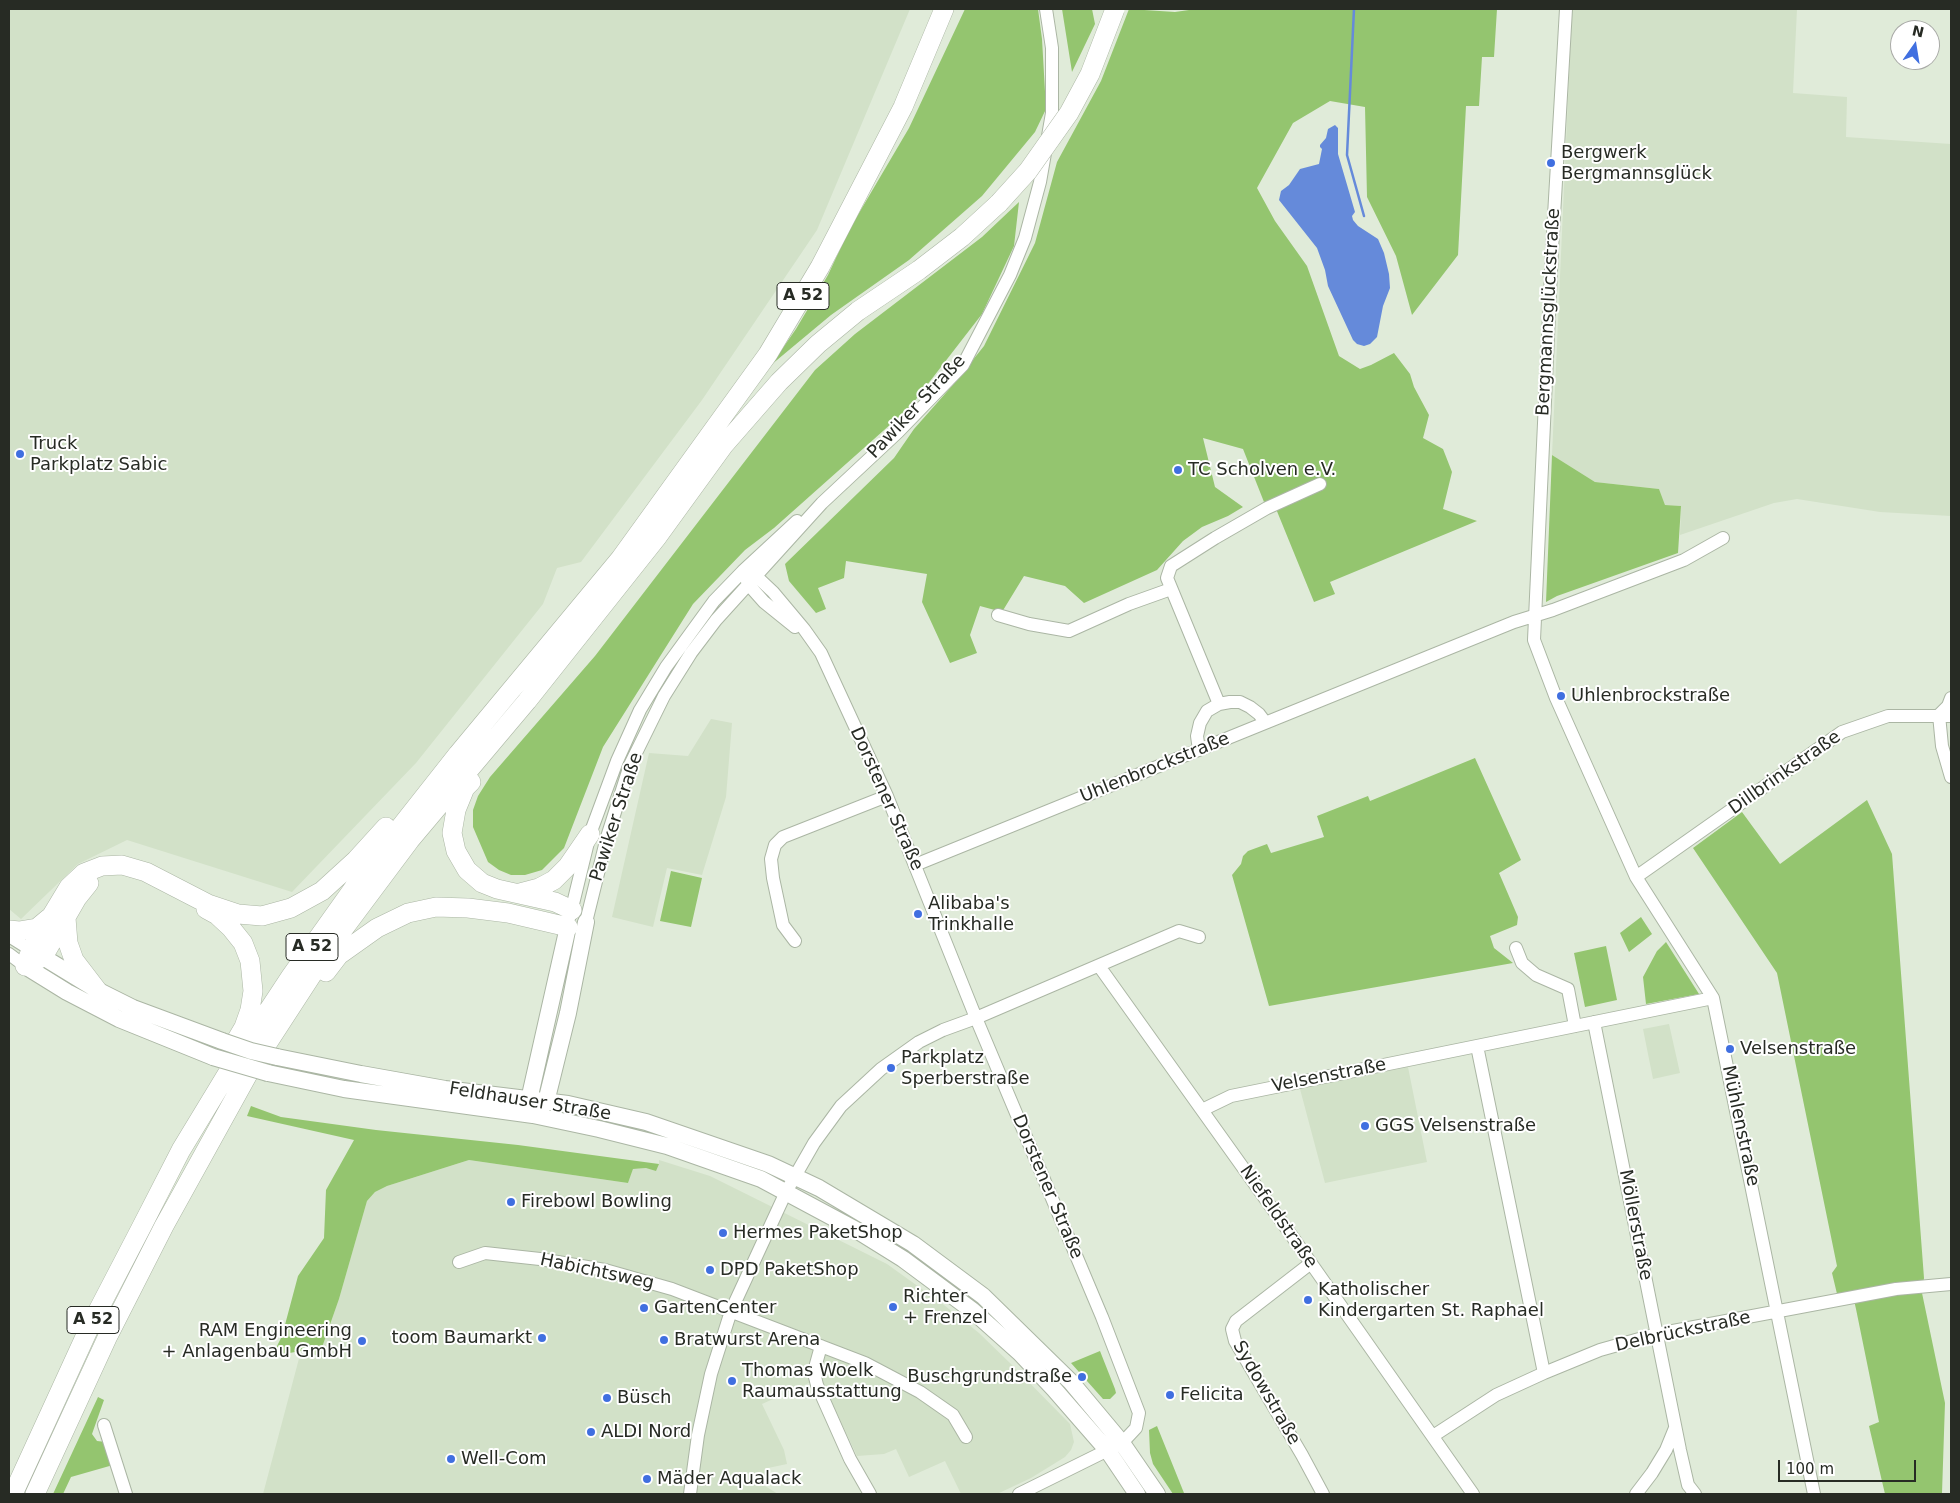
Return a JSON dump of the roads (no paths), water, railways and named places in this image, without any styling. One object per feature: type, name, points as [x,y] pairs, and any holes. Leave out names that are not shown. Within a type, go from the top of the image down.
[{"type":"highway","name":"A 52","points":[[13,1494],[90,1326],[181,1150],[235,1062],[291,976],[365,872],[458,754],[620,559],[768,354],[820,267],[899,115],[944,9]]},
{"type":"highway","name":"A 52","points":[[36,1494],[108,1338],[164,1226],[268,1039],[330,947],[410,840],[527,701],[658,536],[724,445],[778,382],[818,344],[858,311],[920,270],[962,237],[999,202],[1039,156],[1068,113],[1090,74],[1115,9]]},
{"type":"highway","points":[[527,701],[512,731],[466,788],[456,810],[452,833],[456,851],[467,870],[482,883],[512,893],[555,902],[570,918]]},
{"type":"highway","points":[[98,990],[74,960],[58,918],[69,887],[84,873],[102,866],[122,865],[146,872],[208,904],[238,914],[262,916],[291,908],[322,891],[356,860],[446,760],[458,754]]},
{"type":"highway","points":[[512,893],[539,888],[554,880],[568,866],[590,834]]},
{"type":"highway","points":[[33,958],[58,918],[89,883],[104,875],[128,873],[158,884],[217,916],[231,928],[243,943],[253,976],[250,1010],[244,1027],[192,1118],[181,1150]]},
{"type":"highway","points":[[268,1039],[293,1013],[339,955],[377,928],[408,913],[436,907],[468,908],[570,918]]},
{"type":"highway","points":[[9,930],[19,931],[37,928],[58,918]]},
{"type":"main road","name":"Pawiker Straße","points":[[531,1107],[570,918]]},
{"type":"main road","name":"Pawiker Straße","points":[[546,1102],[568,1013],[586,922]]},
{"type":"main road","name":"Feldhauser Straße","points":[[33,958],[133,1008],[251,1051],[531,1107],[667,1146],[761,1178],[858,1231],[903,1259],[973,1311],[1020,1353],[1108,1451]]},
{"type":"main road","name":"Feldhauser Straße","points":[[33,958],[67,992],[119,1019],[213,1057],[268,1073],[344,1089],[531,1107]]},
{"type":"main road","name":"Feldhauser Straße","points":[[546,1102],[568,1104],[646,1122],[735,1152],[819,1188],[913,1244],[983,1296],[1071,1382],[1122,1443]]},
{"type":"main road","points":[[531,1107],[546,1102]]},
{"type":"main road","points":[[1122,1443],[1157,1494]]},
{"type":"main road","points":[[1108,1451],[1138,1494]]},
{"type":"street","name":"Pawiker Straße","points":[[586,922],[607,837],[630,765],[664,696],[691,653],[716,620],[822,503],[898,432],[963,365],[1010,275],[1024,238],[1040,182],[1052,113],[1052,48],[1046,9]]},
{"type":"street","name":"Bergmannsglückstraße","points":[[1534,616],[1566,9]]},
{"type":"street","points":[[1219,704],[1166,578],[1171,566],[1268,508],[1320,484]]},
{"type":"street","name":"Pawiker Straße","points":[[570,918],[590,834],[617,761],[640,710],[666,667],[714,601],[788,528],[822,503]]},
{"type":"street","name":"Uhlenbrockstraße","points":[[915,865],[1514,622],[1684,560],[1723,538]]},
{"type":"street","name":"Dorstener Straße","points":[[743,571],[752,580],[773,592],[821,654],[887,796],[976,1018],[1102,1317],[1134,1398],[1139,1413],[1136,1428],[1122,1443],[1108,1451]]},
{"type":"street","points":[[998,614],[1029,624],[1069,631],[1129,604],[1171,589]]},
{"type":"street","name":"Mühlenstraße","points":[[1534,616],[1534,640],[1537,650],[1556,698],[1636,877],[1713,998],[1814,1494]]},
{"type":"street","points":[[1951,698],[1945,715],[1942,746],[1951,777]]},
{"type":"street","points":[[1199,750],[1196,736],[1200,723],[1207,711],[1219,704],[1235,702],[1250,706],[1265,722]]},
{"type":"street","name":"Dillbrinkstraße","points":[[1636,877],[1842,732],[1888,716],[1945,715]]},
{"type":"street","points":[[795,941],[783,925],[775,888],[770,859],[775,845],[783,837],[887,796]]},
{"type":"street","points":[[570,918],[586,922]]},
{"type":"street","points":[[690,1494],[698,1435],[711,1374],[731,1311],[794,1176],[831,1117],[864,1083],[881,1069],[919,1042],[943,1030],[976,1018],[1179,931],[1199,937]]},
{"type":"street","name":"Feldhauser Straße","points":[[9,936],[33,958]]},
{"type":"street","points":[[1516,948],[1522,963],[1536,975],[1568,989],[1576,1026]]},
{"type":"street","name":"Feldhauser Straße","points":[[9,954],[33,958]]},
{"type":"street","name":"Niefeldstraße","points":[[1099,966],[1473,1494]]},
{"type":"street","name":"Velsenstraße","points":[[1202,1110],[1231,1096],[1594,1022],[1653,1012],[1713,998]]},
{"type":"street","name":"Möllerstraße","points":[[1594,1022],[1675,1428],[1688,1485],[1695,1494]]},
{"type":"street","points":[[1476,1046],[1544,1373]]},
{"type":"street","name":"Habichtsweg","points":[[459,1262],[485,1253],[571,1264],[639,1279],[672,1289],[865,1363],[920,1392],[953,1415],[966,1437]]},
{"type":"street","name":"Sydowstraße","points":[[1311,1263],[1236,1321],[1232,1329],[1234,1341],[1323,1494]]},
{"type":"street","name":"Delbrückstraße","points":[[1433,1436],[1496,1395],[1600,1350],[1657,1334],[1896,1289],[1951,1284]]},
{"type":"street","points":[[821,1346],[816,1364],[815,1376],[817,1386],[826,1410],[850,1459],[870,1494]]},
{"type":"street","points":[[104,1425],[126,1494]]},
{"type":"street","points":[[1636,1494],[1666,1450],[1675,1428]]},
{"type":"street","points":[[1019,1494],[1036,1491],[1108,1451]]},
{"type":"water","points":[[1335,125],[1338,128],[1338,154],[1355,212],[1352,216],[1353,220],[1358,226],[1378,239],[1384,253],[1389,274],[1390,288],[1383,306],[1377,337],[1370,344],[1364,346],[1357,344],[1353,340],[1328,286],[1325,270],[1317,248],[1279,200],[1281,191],[1289,185],[1300,169],[1319,164],[1322,149],[1320,145],[1326,138],[1328,129]]},
{"type":"waterway","points":[[1354,9],[1347,155],[1364,216]]},
{"type":"place","name":"Bergwerk Bergmannsglück","points":[[1551,163]]},
{"type":"place","name":"Truck Parkplatz Sabic","points":[[20,454]]},
{"type":"place","name":"TC Scholven e.V.","points":[[1178,470]]},
{"type":"place","name":"Uhlenbrockstraße","points":[[1561,696]]},
{"type":"place","name":"Alibaba's Trinkhalle","points":[[918,914]]},
{"type":"place","name":"Velsenstraße","points":[[1730,1049]]},
{"type":"place","name":"Parkplatz Sperberstraße","points":[[891,1068]]},
{"type":"place","name":"GGS Velsenstraße","points":[[1365,1126]]},
{"type":"place","name":"Firebowl Bowling","points":[[511,1202]]},
{"type":"place","name":"Hermes PaketShop","points":[[723,1233]]},
{"type":"place","name":"DPD PaketShop","points":[[710,1270]]},
{"type":"place","name":"Katholischer Kindergarten St. Raphael","points":[[1308,1300]]},
{"type":"place","name":"Richter + Frenzel","points":[[893,1307]]},
{"type":"place","name":"GartenCenter","points":[[644,1308]]},
{"type":"place","name":"toom Baumarkt","points":[[542,1338]]},
{"type":"place","name":"Bratwurst Arena","points":[[664,1340]]},
{"type":"place","name":"RAM Engineering + Anlagenbau GmbH","points":[[362,1341]]},
{"type":"place","name":"Buschgrundstraße","points":[[1082,1377]]},
{"type":"place","name":"Thomas Woelk Raumausstattung","points":[[732,1381]]},
{"type":"place","name":"Felicita","points":[[1170,1395]]},
{"type":"place","name":"Büsch","points":[[607,1398]]},
{"type":"place","name":"ALDI Nord","points":[[591,1432]]},
{"type":"place","name":"Well-Com","points":[[451,1459]]},
{"type":"place","name":"Mäder Aqualack","points":[[647,1479]]}]
